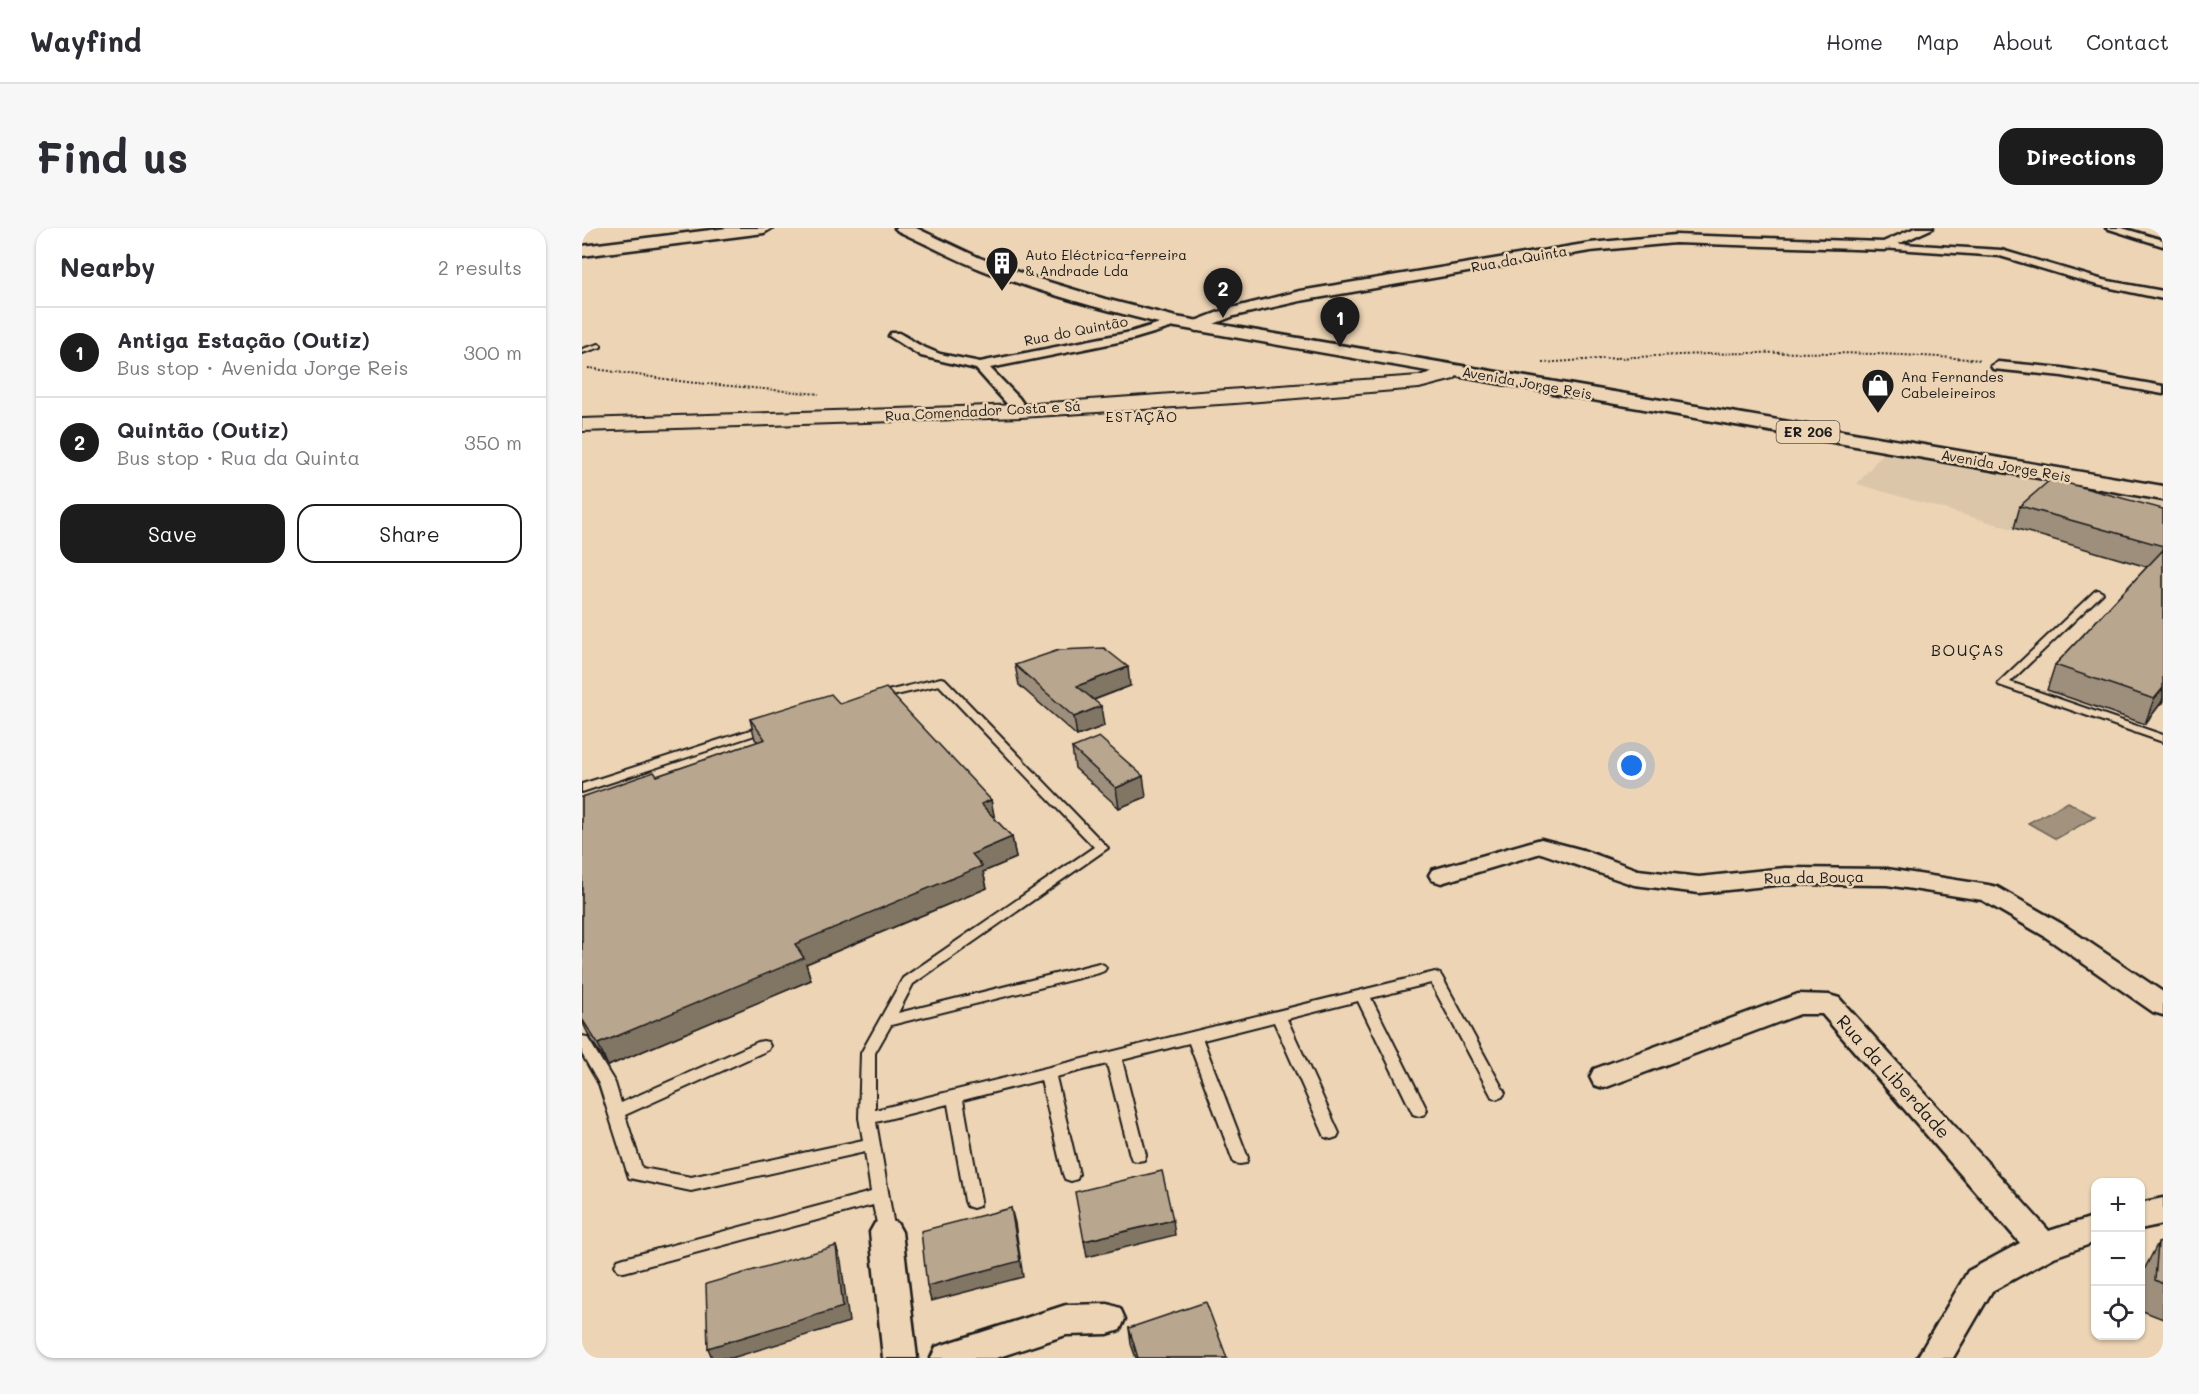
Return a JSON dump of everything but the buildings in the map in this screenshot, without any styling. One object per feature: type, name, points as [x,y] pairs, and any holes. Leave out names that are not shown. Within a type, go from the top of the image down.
[{"type":"main road","points":[[582,250],[764,228]]},
{"type":"main road","name":"Avenida Jorge Reis","points":[[903,228],[994,268],[1109,305],[1176,322],[2163,493]]},
{"type":"main road","name":"Rua Comendador Costa e Sá","points":[[582,425],[1021,411],[1419,382],[1447,375],[1453,371]]},
{"type":"street","points":[[1885,246],[1926,228]]},
{"type":"street","points":[[2111,228],[2163,243]]},
{"type":"street","name":"Rua da Quinta","points":[[1196,326],[1229,313],[1299,296],[1640,241],[1675,239],[1885,246]]},
{"type":"street","points":[[1885,246],[2001,253],[2101,283],[2163,295]]},
{"type":"street","name":"Rua do Quintão","points":[[895,336],[915,351],[948,361],[980,366],[1133,335],[1176,322]]},
{"type":"street","points":[[980,366],[1021,411]]},
{"type":"street","points":[[1998,366],[2062,372],[2163,390]]},
{"type":"street","name":"Rua da Bouça","points":[[1441,875],[1541,846],[1575,855],[1634,877],[1699,885],[1785,876],[1887,877],[1988,893],[2054,930],[2163,1005]]},
{"type":"street","name":"Rua da Liberdade","points":[[1604,1077],[1798,1004],[1828,1005],[2043,1247]]},
{"type":"street","points":[[2145,1215],[2163,1211]]},
{"type":"street","points":[[1934,1358],[1980,1281],[2043,1247],[2091,1231]]},
{"type":"street","points":[[886,1232],[900,1358]]},
{"type":"street","points":[[948,1358],[1066,1320],[1108,1318]]},
{"type":"lane","points":[[582,351],[598,346]]},
{"type":"lane","points":[[2098,592],[2003,683],[2163,739]]},
{"type":"lane","points":[[863,700],[940,681],[1102,848],[908,981],[868,1053],[869,1145],[886,1232]]},
{"type":"lane","points":[[582,788],[785,722]]},
{"type":"lane","points":[[886,1021],[1099,968]]},
{"type":"lane","points":[[867,1118],[1435,977],[1497,1093]]},
{"type":"lane","points":[[1362,994],[1419,1110]]},
{"type":"lane","points":[[1278,1015],[1331,1133]]},
{"type":"lane","points":[[1194,1036],[1240,1158]]},
{"type":"lane","points":[[582,1041],[607,1083],[635,1173],[691,1184],[869,1145]]},
{"type":"lane","points":[[616,1112],[763,1046]]},
{"type":"lane","points":[[1113,1056],[1138,1155]]},
{"type":"lane","points":[[1047,1073],[1071,1174]]},
{"type":"lane","points":[[954,1096],[973,1201]]},
{"type":"lane","points":[[624,1265],[879,1197]]},
{"type":"shaded area","points":[[1885,451],[2163,500],[2163,572],[1857,484]]},
{"type":"shaded area","points":[[2068,802],[2095,817],[2056,839],[2028,823]]},
{"type":"place","name":"Auto Eléctrica-ferreira & Andrade Lda","points":[[1002,292]]},
{"type":"place","name":"Quintão (Outiz)","points":[[1223,318]]},
{"type":"place","name":"Antiga Estação (Outiz)","points":[[1340,347]]},
{"type":"place","name":"Ana Fernandes Cabeleireiros","points":[[1878,414]]},
{"type":"district","name":"ESTAÇÃO","points":[[1142,417]]},
{"type":"district","name":"BOUÇAS","points":[[1968,650]]}]
